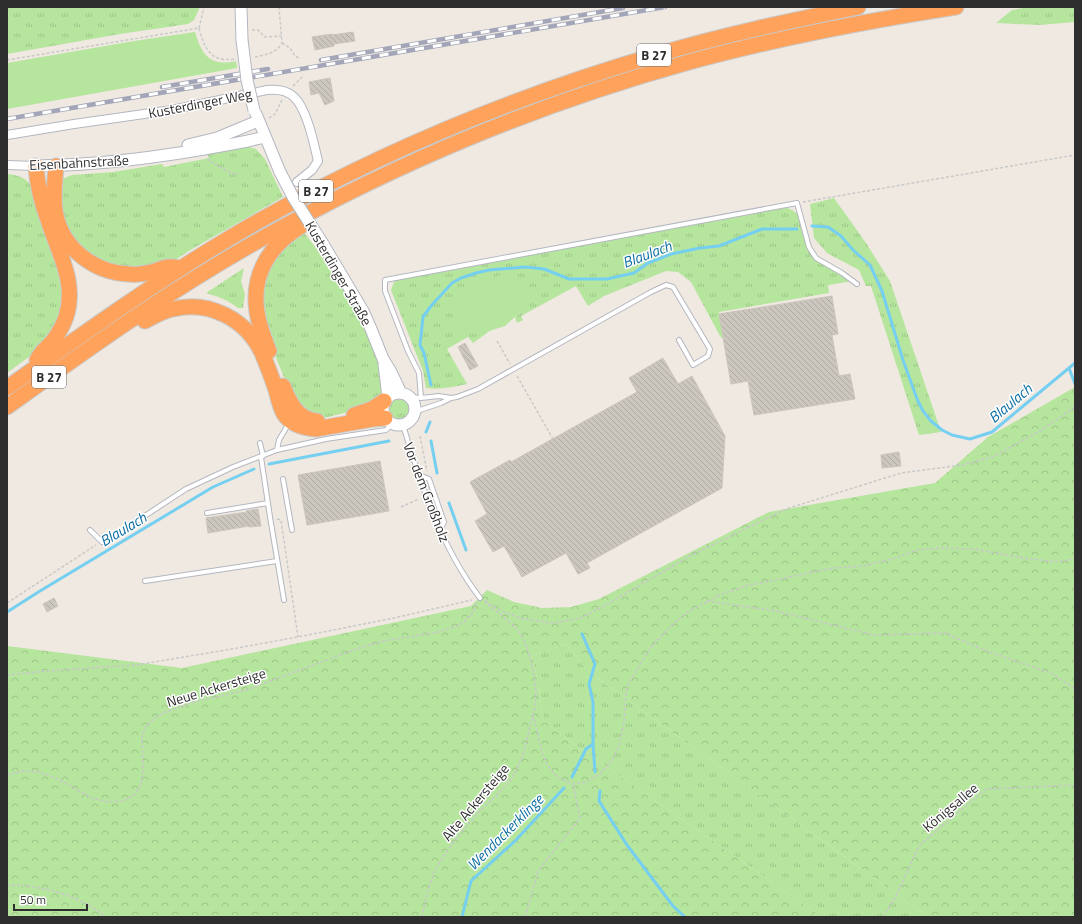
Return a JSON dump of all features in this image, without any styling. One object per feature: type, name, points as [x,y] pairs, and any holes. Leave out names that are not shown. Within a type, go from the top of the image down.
[{"type":"highway","name":"B 27","points":[[7,388],[94,326],[182,268],[245,229],[339,179],[421,140],[504,106],[579,79],[670,51],[770,25],[858,7]]},
{"type":"highway","name":"B 27","points":[[7,407],[169,295],[281,228],[325,204],[383,176],[471,137],[567,100],[690,62],[837,28],[956,7]]},
{"type":"highway","points":[[33,369],[40,354],[52,342],[63,324],[68,308],[70,291],[66,270],[49,224],[40,192],[36,166]]},
{"type":"highway","points":[[56,166],[54,203],[56,215],[66,239],[83,257],[100,268],[119,273],[139,274],[169,266],[182,268]]},
{"type":"highway","points":[[325,204],[311,219],[296,228],[283,239],[273,249],[266,260],[260,274],[257,287],[257,312],[260,327],[285,391],[295,409],[305,418],[313,421],[330,420],[372,409],[386,399]]},
{"type":"highway","points":[[91,348],[112,342],[143,322],[173,309],[193,307],[214,310],[234,319],[244,327],[254,339],[261,352],[284,414],[290,421],[307,429],[316,429],[329,433],[373,419],[393,422]]},
{"type":"street","name":"Kusterdinger Straße","points":[[241,7],[242,40],[247,80],[254,110],[280,172],[293,197],[363,311],[383,359],[391,372],[411,396]]},
{"type":"street","name":"Kusterdinger Weg","points":[[7,135],[172,110],[274,89],[286,95]]},
{"type":"street","points":[[286,95],[293,97],[302,110],[311,130],[318,162],[312,170],[297,182]]},
{"type":"street","name":"Eisenbahnstraße","points":[[152,157],[168,149],[216,138],[258,121]]},
{"type":"street","name":"Eisenbahnstraße","points":[[7,165],[56,166],[108,162],[205,149],[265,137]]},
{"type":"street","name":"Kusterdinger Straße","points":[[383,359],[386,399]]},
{"type":"street","points":[[392,394],[411,396],[414,412],[410,420],[393,422],[383,413],[382,407],[386,399],[392,394]]},
{"type":"lane","points":[[451,398],[439,396],[411,396],[419,373],[408,351],[385,291],[385,280],[797,203],[809,247],[816,258],[842,273],[857,284]]},
{"type":"lane","points":[[414,412],[478,389],[666,285],[673,287],[710,349],[708,356],[693,365],[679,340]]},
{"type":"lane","points":[[278,450],[279,440],[290,421]]},
{"type":"lane","name":"Vor dem Großholz","points":[[393,422],[419,475],[432,514],[451,554],[468,582],[480,598]]},
{"type":"lane","points":[[134,523],[186,489],[233,467],[329,433]]},
{"type":"lane","points":[[260,443],[270,517],[284,600]]},
{"type":"lane","points":[[419,475],[429,479],[444,522],[440,530]]},
{"type":"lane","points":[[283,479],[292,530]]},
{"type":"lane","points":[[207,513],[268,503]]},
{"type":"lane","points":[[90,530],[102,542]]},
{"type":"lane","points":[[145,582],[277,561]]},
{"type":"path","points":[[204,7],[199,28],[207,49],[212,55],[226,60],[236,59]]},
{"type":"path","points":[[249,58],[268,55],[278,49],[282,43],[278,7]]},
{"type":"path","points":[[7,60],[199,28]]},
{"type":"path","points":[[254,30],[258,30],[265,37],[281,36]]},
{"type":"path","points":[[282,43],[290,48],[295,56],[299,58]]},
{"type":"path","points":[[270,118],[275,114],[286,95],[304,75]]},
{"type":"path","points":[[205,149],[209,161],[235,175],[239,174]]},
{"type":"path","points":[[797,203],[1075,156]]},
{"type":"path","points":[[497,341],[553,438]]},
{"type":"path","points":[[7,675],[136,665],[298,637],[394,618],[480,598],[502,611],[523,619],[553,624],[582,618],[690,556],[786,509],[901,473],[962,465],[993,457],[1043,429],[1075,407]]},
{"type":"path","points":[[420,436],[429,479]]},
{"type":"path","points":[[401,507],[426,496]]},
{"type":"path","points":[[270,517],[281,520],[298,637]]},
{"type":"path","points":[[7,603],[134,523]]},
{"type":"path","points":[[533,714],[542,753],[548,766],[557,777],[573,784],[586,782],[600,774],[611,762],[619,746],[624,723],[626,692],[629,682],[651,647],[674,623],[688,612],[722,594],[746,586],[833,568],[863,566],[896,558],[917,550],[944,548],[974,549],[1056,562],[1075,559]]},
{"type":"path","name":"Alte Ackersteige","points":[[422,917],[432,880],[439,864],[453,844],[478,814],[505,787],[518,767],[523,756],[533,714],[535,686],[530,660],[523,638],[512,625],[480,598]]},
{"type":"path","name":"Neue Ackersteige","points":[[7,775],[22,771],[39,772],[56,778],[92,798],[108,802],[128,799],[135,794],[140,787],[142,779],[142,737],[146,726],[163,713],[246,690],[384,640],[438,632],[457,626],[470,616],[480,598]]},
{"type":"path","points":[[707,601],[776,611],[874,635],[945,634],[984,650],[1051,673],[1075,689]]},
{"type":"path","points":[[525,917],[538,871],[580,818],[573,784]]},
{"type":"path","name":"Königsallee","points":[[883,917],[896,896],[919,846],[986,790],[1075,785]]},
{"type":"path","points":[[7,885],[27,886],[66,895],[85,903],[106,917]]},
{"type":"green space","points":[[7,7],[200,7],[194,20],[188,24],[120,34],[7,54]]},
{"type":"green space","points":[[1029,7],[1075,7],[1075,22],[1040,25],[996,23],[1012,10]]},
{"type":"green space","points":[[195,32],[204,53],[208,57],[213,61],[220,62],[236,61],[237,68],[7,109],[7,63]]},
{"type":"green space","points":[[249,147],[256,149],[265,159],[283,197],[175,260],[159,267],[109,268],[69,239],[57,186],[62,179],[72,175],[113,172],[162,164],[164,167],[209,158],[207,154]]},
{"type":"green space","points":[[9,174],[23,178],[33,189],[65,286],[60,319],[37,351],[7,373],[7,175]]},
{"type":"green space","points":[[834,198],[866,243],[890,281],[941,432],[919,435],[871,286],[866,286],[859,270],[827,253],[814,238],[810,204]]},
{"type":"green space","points":[[783,206],[798,214],[809,247],[816,258],[853,281],[828,285],[829,293],[719,312],[723,339],[691,282],[678,272],[666,271],[604,296],[588,306],[576,286],[521,316],[523,320],[517,323],[515,317],[520,312],[486,332],[491,330],[473,343],[468,337],[447,349],[467,384],[431,389],[426,388],[423,371],[391,290],[394,282],[400,277]]},
{"type":"green space","points":[[302,230],[316,248],[351,301],[371,341],[384,384],[381,395],[377,401],[352,411],[320,418],[309,415],[290,392],[272,348],[261,308],[261,288],[272,258]]},
{"type":"green space","points":[[244,268],[241,282],[245,294],[243,308],[238,308],[214,295],[206,293]]},
{"type":"green space","points":[[509,274],[517,277],[526,285],[528,299],[520,312],[505,326],[475,334],[464,333],[454,324],[454,309],[464,296],[481,283],[497,276]]},
{"type":"green space","points":[[1075,387],[1075,917],[928,917],[589,672],[566,644],[532,655],[539,687],[543,720],[574,744],[822,917],[7,917],[7,646],[182,668],[471,606],[487,590],[514,602],[542,608],[571,607],[599,599],[769,512],[935,483],[988,437]]},
{"type":"green space","points":[[399,399],[406,402],[409,409],[406,416],[399,419],[392,416],[389,409],[392,402]]},
{"type":"green space","points":[[566,644],[589,672],[928,917],[822,917],[574,744],[543,720],[539,687],[532,655]]},
{"type":"building","points":[[353,32],[355,41],[334,44],[334,46],[315,50],[312,37]]},
{"type":"building","points":[[330,78],[334,101],[325,105],[319,93],[311,95],[309,82]]},
{"type":"building","points":[[832,296],[838,334],[832,335],[839,376],[850,374],[855,399],[754,415],[748,381],[731,384],[719,314]]},
{"type":"building","points":[[465,343],[478,366],[470,370],[458,347]]},
{"type":"building","points":[[663,358],[678,384],[692,376],[725,436],[722,488],[587,563],[590,568],[578,574],[566,553],[522,577],[504,546],[493,552],[475,521],[487,514],[470,482],[510,460],[511,462],[637,392],[629,378]]},
{"type":"building","points":[[899,452],[901,466],[882,468],[881,455]]},
{"type":"building","points":[[380,461],[389,511],[307,525],[298,475]]},
{"type":"building","points":[[258,509],[261,526],[249,526],[208,533],[206,518]]},
{"type":"building","points":[[54,598],[58,606],[47,612],[43,604]]},
{"type":"waterway","name":"Blaulach","points":[[812,226],[828,227],[841,236],[853,250],[870,265],[882,291],[903,360],[917,399],[923,411],[931,421],[942,430],[952,435],[970,439],[992,432],[1075,363]]},
{"type":"waterway","name":"Blaulach","points":[[431,385],[424,353],[420,345],[423,317],[452,283],[461,278],[489,270],[525,267],[544,269],[569,279],[607,279],[634,273],[648,263],[671,254],[719,246],[762,229],[797,229]]},
{"type":"waterway","points":[[1069,368],[1075,384]]},
{"type":"waterway","name":"Blaulach","points":[[426,432],[430,422]]},
{"type":"waterway","name":"Blaulach","points":[[269,464],[389,441]]},
{"type":"waterway","name":"Wendackerklinge","points":[[431,441],[437,473]]},
{"type":"waterway","name":"Blaulach","points":[[7,612],[213,487],[254,469]]},
{"type":"waterway","name":"Wendackerklinge","points":[[449,503],[466,550]]},
{"type":"waterway","name":"Wendackerklinge","points":[[572,777],[586,749],[593,744],[593,702],[589,684],[595,664],[582,634]]},
{"type":"waterway","points":[[593,744],[595,772]]},
{"type":"waterway","name":"Wendackerklinge","points":[[462,917],[471,881],[515,841],[564,788]]},
{"type":"waterway","points":[[600,791],[599,801],[627,845],[673,906],[685,917]]},
{"type":"railway","points":[[7,119],[665,7]]},
{"type":"railway","points":[[321,60],[623,8]]},
{"type":"railway","points":[[162,87],[268,69]]}]
